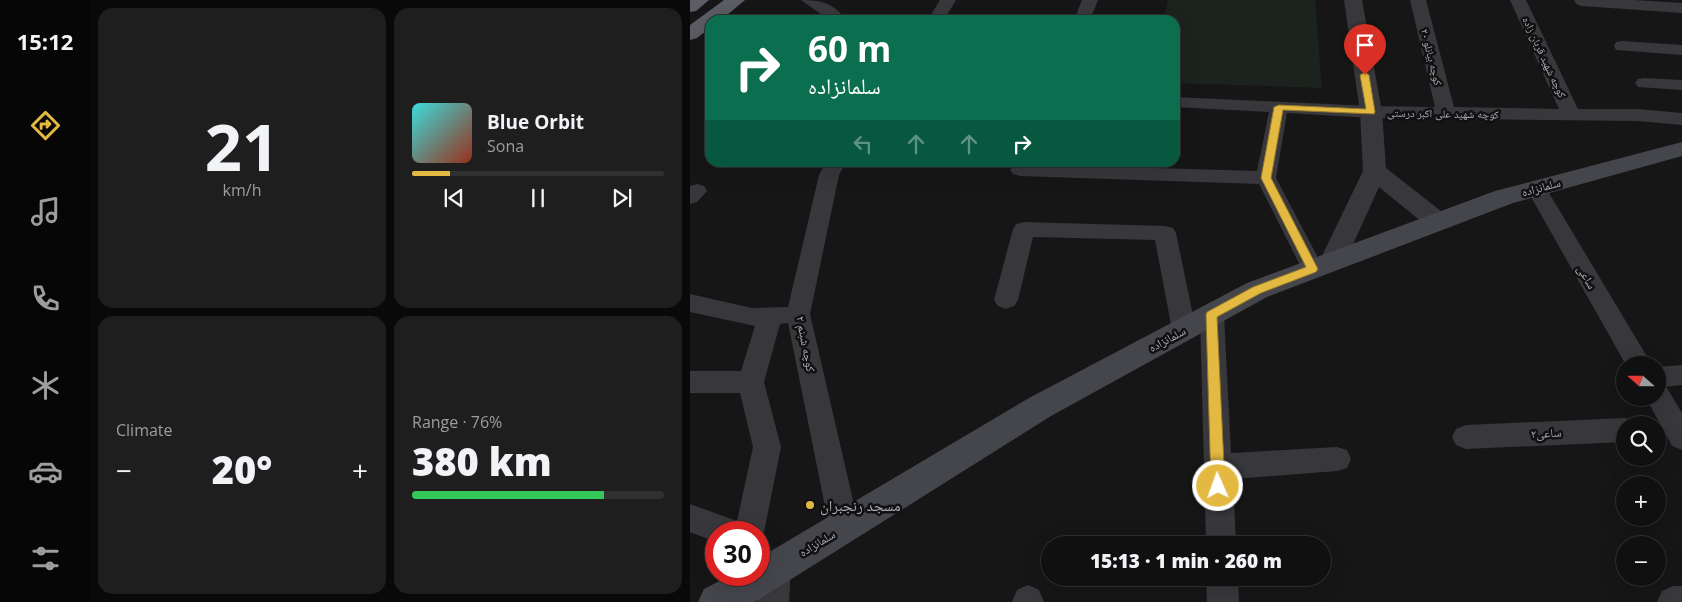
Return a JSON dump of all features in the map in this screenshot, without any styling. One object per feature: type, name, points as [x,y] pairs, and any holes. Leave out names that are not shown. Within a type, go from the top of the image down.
[{"type":"highway","points":[[690,7],[700,0]]},
{"type":"highway","points":[[716,15],[736,0]]},
{"type":"highway","points":[[690,34],[705,23]]},
{"type":"main road","name":"سلمانزاده","points":[[730,593],[775,569],[1040,407],[1257,290],[1504,196],[1682,149]]},
{"type":"street","points":[[809,0],[834,15]]},
{"type":"street","points":[[939,15],[948,0]]},
{"type":"street","points":[[1084,15],[1090,0]]},
{"type":"street","points":[[1279,107],[1266,178],[1323,264],[1376,171],[1370,112],[1353,0]]},
{"type":"street","name":"کوچه بیانلو ۲۰","points":[[1418,0],[1446,113]]},
{"type":"street","name":"کوچه شهید قربان زاده","points":[[1518,0],[1571,114]]},
{"type":"street","points":[[1581,1],[1682,6],[1679,0]]},
{"type":"street","points":[[1622,46],[1682,50]]},
{"type":"street","points":[[1644,83],[1682,85]]},
{"type":"street","name":"کوچه شهید علی اکبر درستی","points":[[1180,102],[1370,112],[1638,115],[1682,119]]},
{"type":"street","name":"کوچه شبنم ۲","points":[[833,167],[829,175],[798,314],[844,526]]},
{"type":"street","points":[[1020,170],[1266,178]]},
{"type":"street","points":[[1376,171],[1437,221]]},
{"type":"street","name":"ساعی","points":[[1536,188],[1634,356]]},
{"type":"street","points":[[1006,300],[1024,229],[1165,233],[1184,330]]},
{"type":"street","points":[[690,303],[752,317],[798,314]]},
{"type":"street","points":[[1212,315],[1221,536]]},
{"type":"street","points":[[752,521],[767,447],[751,382],[770,316]]},
{"type":"street","points":[[1666,376],[1682,375]]},
{"type":"street","points":[[690,382],[751,382]]},
{"type":"street","points":[[1663,406],[1674,430]]},
{"type":"street","name":"ساعی۲","points":[[1466,437],[1616,430]]},
{"type":"street","points":[[1218,467],[1337,459]]},
{"type":"street","points":[[690,518],[705,523]]},
{"type":"street","points":[[773,602],[775,569]]},
{"type":"street","points":[[1222,586],[1223,602]]},
{"type":"street","points":[[1673,602],[1682,602]]},
{"type":"shaded area","points":[[1168,0],[1315,0],[1322,88],[1180,83],[1180,15],[1165,15]]},
{"type":"place","name":"مسجد رنجبران","points":[[810,505]]},
{"type":"route","points":[[1218,486],[1212,315],[1257,290],[1313,269],[1266,178],[1279,107],[1370,112],[1365,75]]}]
